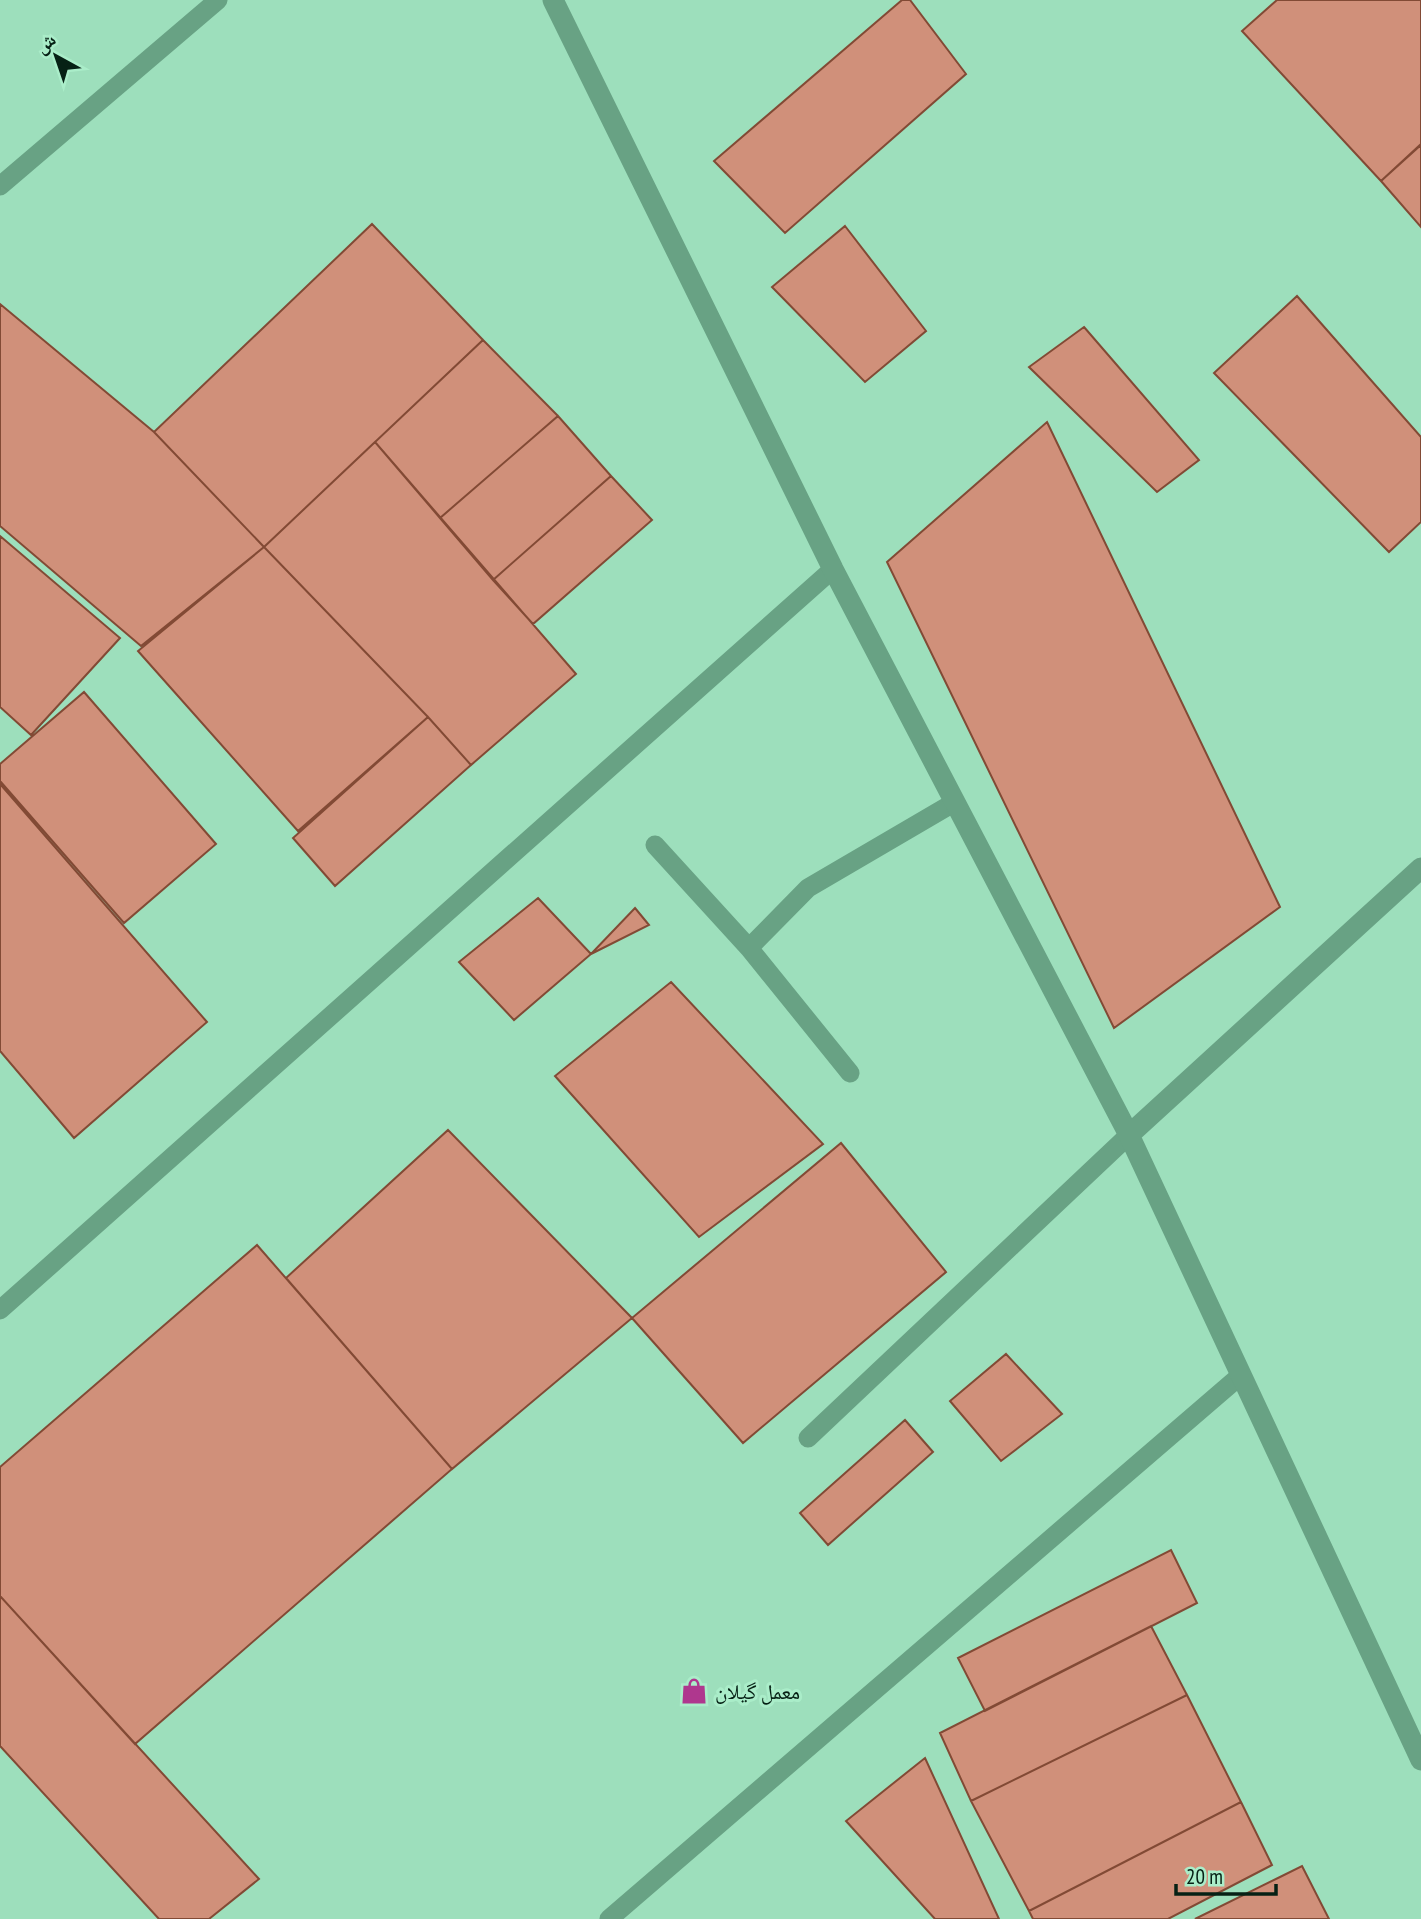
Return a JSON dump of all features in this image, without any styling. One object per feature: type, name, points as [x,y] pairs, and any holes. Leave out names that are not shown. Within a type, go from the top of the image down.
[{"type":"street","points":[[553,0],[833,569],[1129,1135],[1421,1760]]},
{"type":"street","points":[[1129,1135],[1421,868]]},
{"type":"lane","points":[[0,186],[218,0]]},
{"type":"lane","points":[[0,1310],[833,569]]},
{"type":"lane","points":[[749,948],[808,887],[955,802]]},
{"type":"lane","points":[[655,845],[749,948],[850,1073]]},
{"type":"lane","points":[[808,1437],[1129,1135]]},
{"type":"lane","points":[[609,1919],[1241,1375]]},
{"type":"building","points":[[902,0],[910,0],[966,74],[785,233],[714,161]]},
{"type":"building","points":[[1277,0],[1421,0],[1421,144],[1381,181],[1242,31]]},
{"type":"building","points":[[1421,145],[1421,227],[1381,181]]},
{"type":"building","points":[[372,224],[483,340],[264,547],[154,432]]},
{"type":"building","points":[[845,226],[926,331],[865,382],[772,287]]},
{"type":"building","points":[[1297,296],[1421,437],[1421,522],[1389,552],[1214,373]]},
{"type":"building","points":[[0,304],[154,432],[264,547],[141,646],[0,526]]},
{"type":"building","points":[[1084,327],[1199,460],[1157,492],[1029,367]]},
{"type":"building","points":[[483,340],[558,416],[440,518],[375,442]]},
{"type":"building","points":[[558,416],[611,476],[493,580],[440,518]]},
{"type":"building","points":[[1047,422],[1280,907],[1114,1028],[887,562]]},
{"type":"building","points":[[375,442],[576,674],[471,765],[264,547]]},
{"type":"building","points":[[611,476],[652,520],[533,624],[493,580]]},
{"type":"building","points":[[0,536],[120,638],[31,735],[0,707]]},
{"type":"building","points":[[264,547],[428,717],[298,831],[138,651]]},
{"type":"building","points":[[84,692],[216,844],[124,923],[0,781],[0,764]]},
{"type":"building","points":[[428,717],[471,765],[335,886],[293,838]]},
{"type":"building","points":[[0,784],[207,1022],[74,1138],[0,1051]]},
{"type":"building","points":[[538,898],[591,954],[514,1020],[459,962]]},
{"type":"building","points":[[635,908],[649,925],[591,954]]},
{"type":"building","points":[[671,982],[823,1144],[699,1237],[555,1076]]},
{"type":"building","points":[[448,1130],[632,1318],[452,1469],[286,1278]]},
{"type":"building","points":[[841,1143],[946,1272],[743,1443],[632,1318]]},
{"type":"building","points":[[257,1245],[452,1469],[135,1744],[0,1596],[0,1467]]},
{"type":"building","points":[[1006,1354],[1062,1414],[1001,1461],[950,1401]]},
{"type":"building","points":[[905,1420],[933,1452],[828,1545],[800,1513]]},
{"type":"building","points":[[1171,1550],[1197,1603],[985,1711],[958,1658]]},
{"type":"building","points":[[0,1596],[259,1879],[209,1919],[159,1919],[0,1746]]},
{"type":"building","points":[[1151,1626],[1187,1695],[971,1801],[940,1733]]},
{"type":"building","points":[[1187,1695],[1241,1802],[1029,1911],[971,1801]]},
{"type":"building","points":[[925,1758],[999,1919],[935,1919],[846,1821]]},
{"type":"building","points":[[1241,1802],[1272,1865],[1168,1919],[1033,1919],[1029,1911]]},
{"type":"building","points":[[1302,1866],[1329,1919],[1195,1919],[1280,1877]]},
{"type":"place","name":"معمل گیلان","points":[[694,1691]]}]
